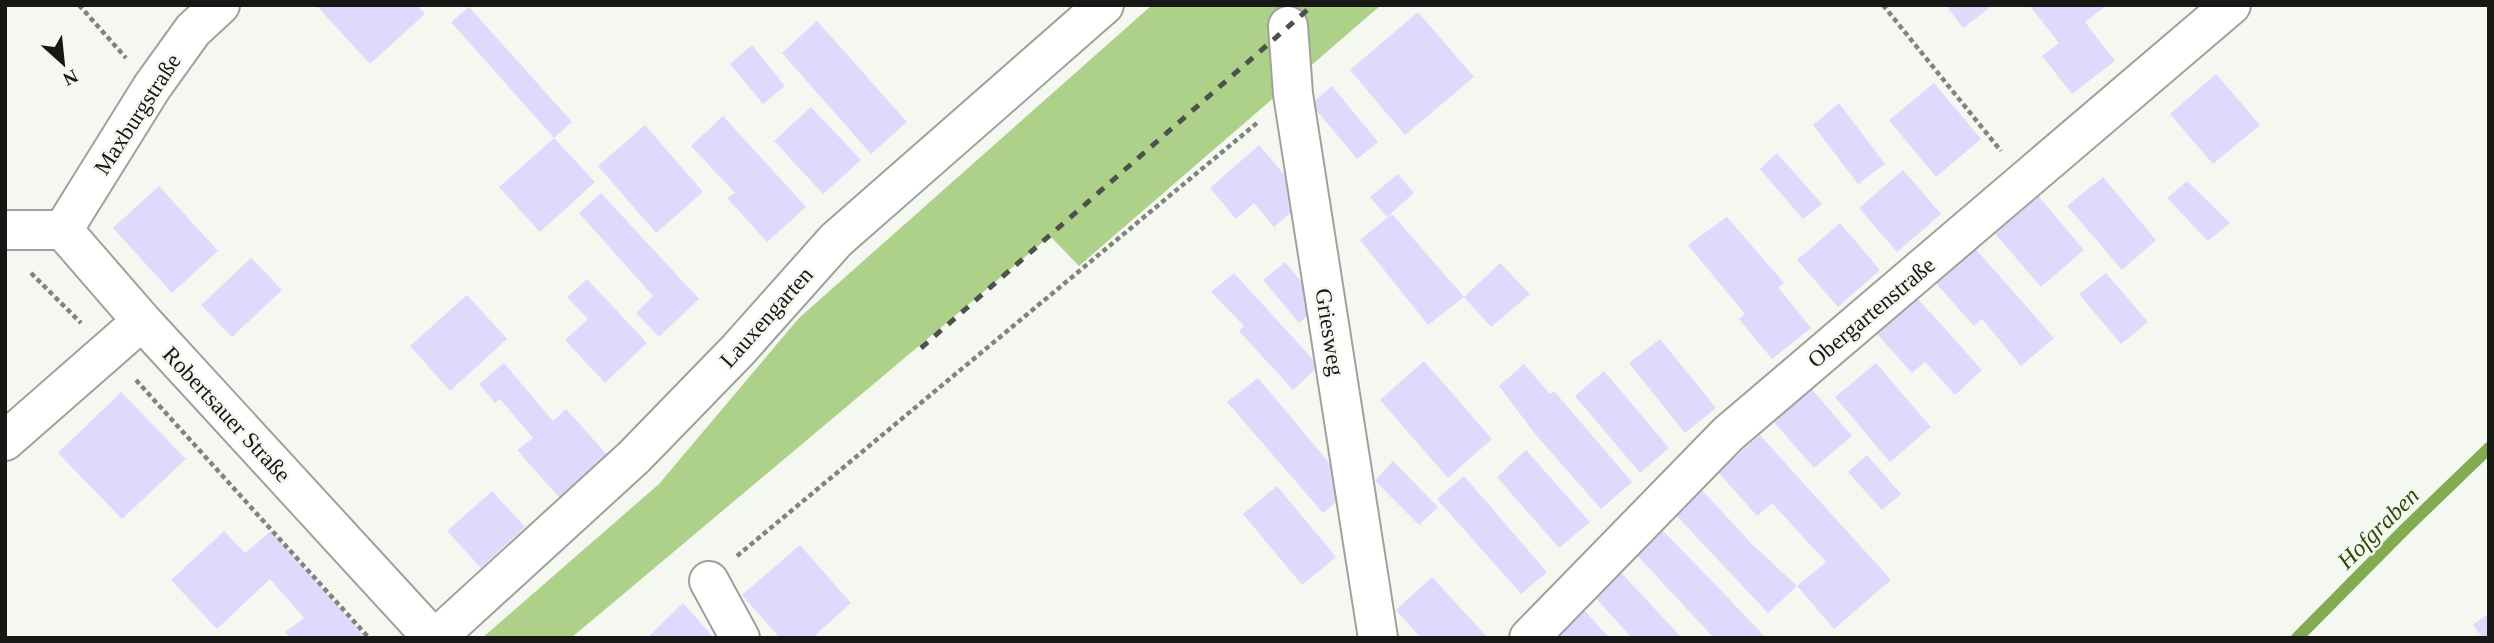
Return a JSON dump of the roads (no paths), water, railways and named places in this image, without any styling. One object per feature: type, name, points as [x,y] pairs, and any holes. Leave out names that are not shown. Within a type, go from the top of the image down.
[{"type":"street","name":"Maxburgstraße","points":[[62,230],[152,87],[193,30],[220,5]]},
{"type":"street","name":"Lauxengarten","points":[[435,638],[634,457],[738,350],[836,240],[1104,5]]},
{"type":"street","name":"Obergartenstraße","points":[[1529,638],[1728,434],[2231,5]]},
{"type":"street","name":"Griesweg","points":[[1288,26],[1293,93],[1378,638]]},
{"type":"street","points":[[5,230],[62,230]]},
{"type":"street","name":"Robertsauer Straße","points":[[62,230],[142,321],[435,638]]},
{"type":"street","points":[[5,441],[142,321]]},
{"type":"street","points":[[709,580],[740,638]]},
{"type":"waterway","name":"Hofgraben","points":[[2297,638],[2489,448]]},
{"type":"railway","points":[[921,348],[1313,5]]}]
